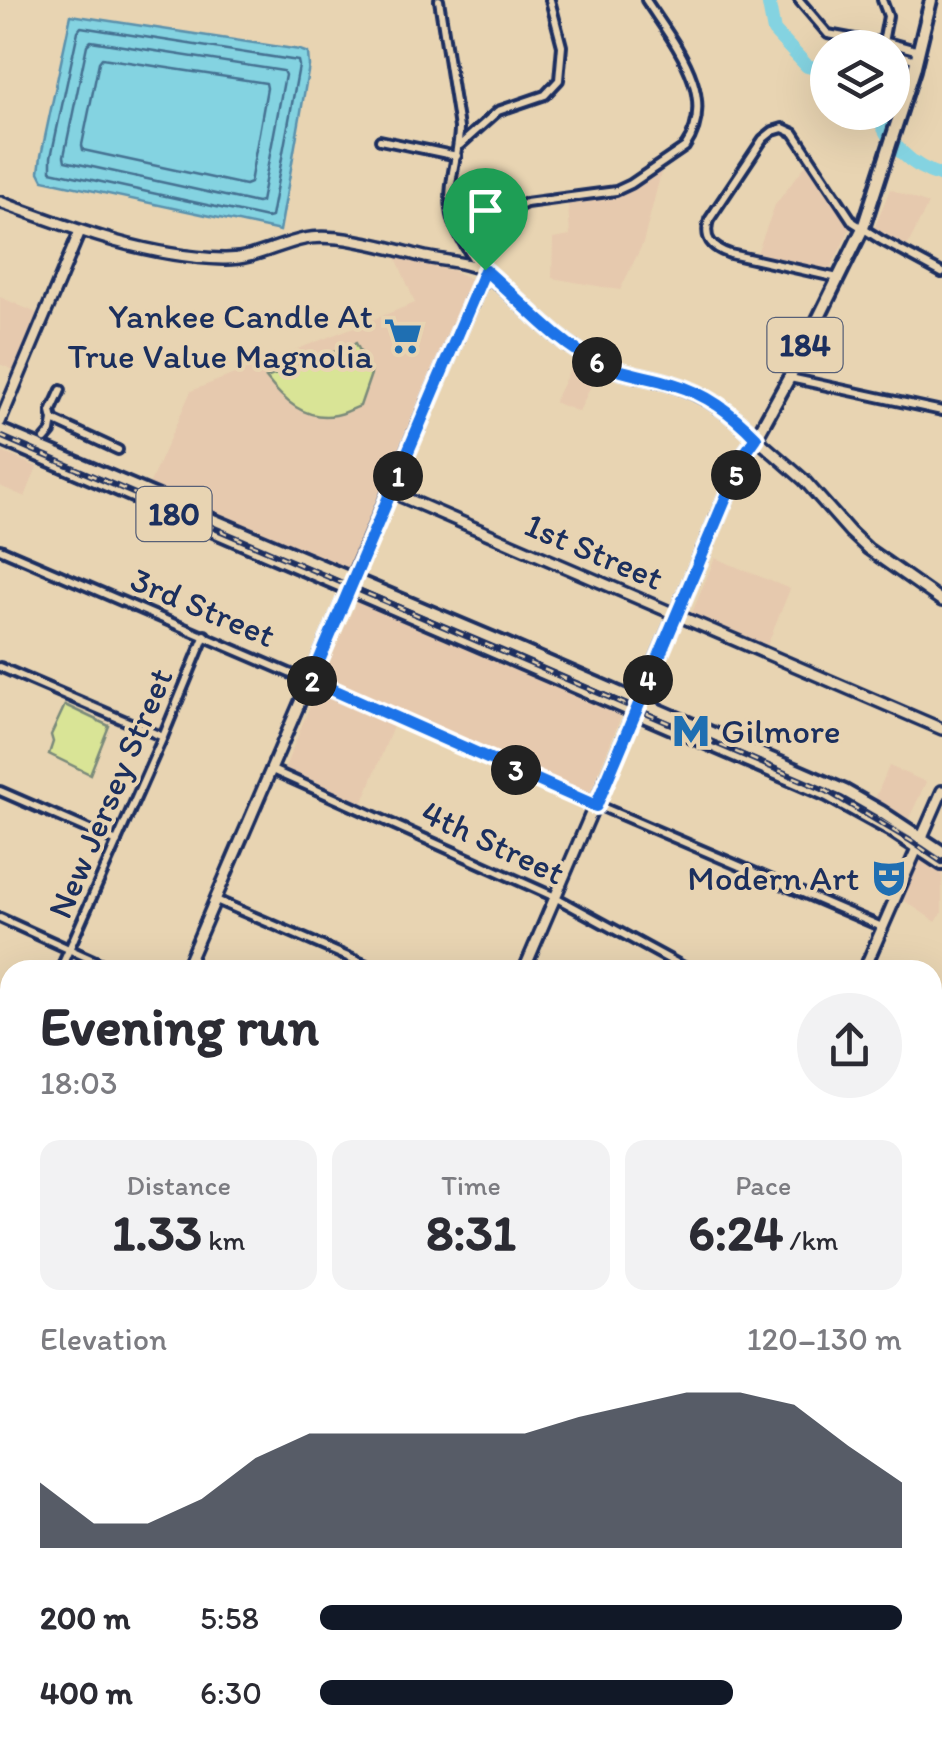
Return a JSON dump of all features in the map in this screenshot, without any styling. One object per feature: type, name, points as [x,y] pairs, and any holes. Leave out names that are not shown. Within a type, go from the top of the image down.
[{"type":"main road","name":"184","points":[[637,707],[744,455],[789,378],[863,228],[886,164],[931,0]]},
{"type":"main road","points":[[0,202],[80,231],[184,256],[226,260],[305,239],[323,238],[382,246],[482,269],[556,334],[591,359],[692,390],[726,410],[804,480],[868,548],[942,601]]},
{"type":"main road","points":[[0,422],[80,231]]},
{"type":"main road","points":[[190,960],[482,269]]},
{"type":"main road","name":"180","points":[[0,430],[44,443],[351,583],[637,707],[942,852]]},
{"type":"main road","name":"180","points":[[0,440],[351,583]]},
{"type":"main road","name":"1st Street","points":[[391,492],[942,729]]},
{"type":"main road","points":[[528,960],[637,707]]},
{"type":"main road","points":[[868,960],[942,790]]},
{"type":"main road","name":"180","points":[[918,841],[942,864]]},
{"type":"street","points":[[439,0],[459,128],[450,206],[461,237],[482,269]]},
{"type":"street","points":[[459,146],[498,111],[546,94],[559,80],[562,46],[550,0]]},
{"type":"street","points":[[482,269],[495,226],[513,208],[616,191],[672,156],[690,139],[699,112],[698,98],[684,57],[646,0]]},
{"type":"street","points":[[800,0],[822,30]]},
{"type":"street","points":[[882,0],[888,16],[885,30]]},
{"type":"street","points":[[910,53],[917,55]]},
{"type":"street","points":[[910,54],[917,55]]},
{"type":"street","points":[[838,278],[720,251],[708,240],[709,220],[772,131],[783,128],[794,132],[853,222],[942,273]]},
{"type":"street","points":[[380,140],[456,156]]},
{"type":"street","points":[[789,378],[942,411]]},
{"type":"street","points":[[44,443],[61,390]]},
{"type":"street","points":[[53,420],[118,450]]},
{"type":"street","name":"3rd Street","points":[[0,548],[882,927]]},
{"type":"street","name":"New Jersey Street","points":[[65,960],[205,635]]},
{"type":"street","points":[[0,668],[163,737]]},
{"type":"street","name":"4th Street","points":[[272,770],[555,897],[671,960]]},
{"type":"street","points":[[0,791],[117,842]]},
{"type":"street","points":[[216,900],[355,960]]},
{"type":"street","points":[[0,918],[92,960]]},
{"type":"shaded area","points":[[808,162],[851,227],[827,270],[757,253],[775,205]]},
{"type":"shaded area","points":[[662,169],[643,243],[620,290],[552,278],[553,239],[570,236],[568,204],[621,196]]},
{"type":"shaded area","points":[[890,189],[928,204],[907,247],[874,229]]},
{"type":"shaded area","points":[[396,257],[452,270],[475,281],[354,565],[345,569],[149,485],[191,391],[415,303]]},
{"type":"shaded area","points":[[0,297],[39,314],[15,371],[0,364]]},
{"type":"shaded area","points":[[575,359],[598,370],[579,412],[554,402]]},
{"type":"shaded area","points":[[0,451],[37,467],[25,497],[0,486]]},
{"type":"shaded area","points":[[715,558],[790,589],[767,646],[691,615]]},
{"type":"shaded area","points":[[358,598],[596,700],[600,706],[617,709],[620,719],[589,796],[322,679]]},
{"type":"shaded area","points":[[316,691],[394,724],[361,807],[283,772]]},
{"type":"shaded area","points":[[889,766],[926,782],[906,825],[873,804]]},
{"type":"shaded area","points":[[921,859],[942,873],[942,913],[936,922],[902,899]]},
{"type":"green space","points":[[356,343],[371,374],[360,406],[345,413],[325,416],[305,412],[287,401],[266,378]]},
{"type":"green space","points":[[65,705],[109,726],[90,774],[49,754],[51,735]]},
{"type":"water","points":[[71,15],[308,53],[309,66],[280,231],[43,180],[39,172],[41,156]]},
{"type":"waterway","points":[[768,0],[774,31],[810,67]]},
{"type":"waterway","points":[[885,130],[920,167],[942,176]]},
{"type":"railway","points":[[0,436],[827,791],[942,862]]},
{"type":"place","name":"Yankee Candle At True Value Magnolia","points":[[403,336]]},
{"type":"place","name":"Gilmore","points":[[691,731]]},
{"type":"place","name":"Modern Art","points":[[889,878]]},
{"type":"route","points":[[485,270],[556,334],[591,359],[705,396],[756,438],[744,455],[596,806],[311,680],[485,270]]}]
